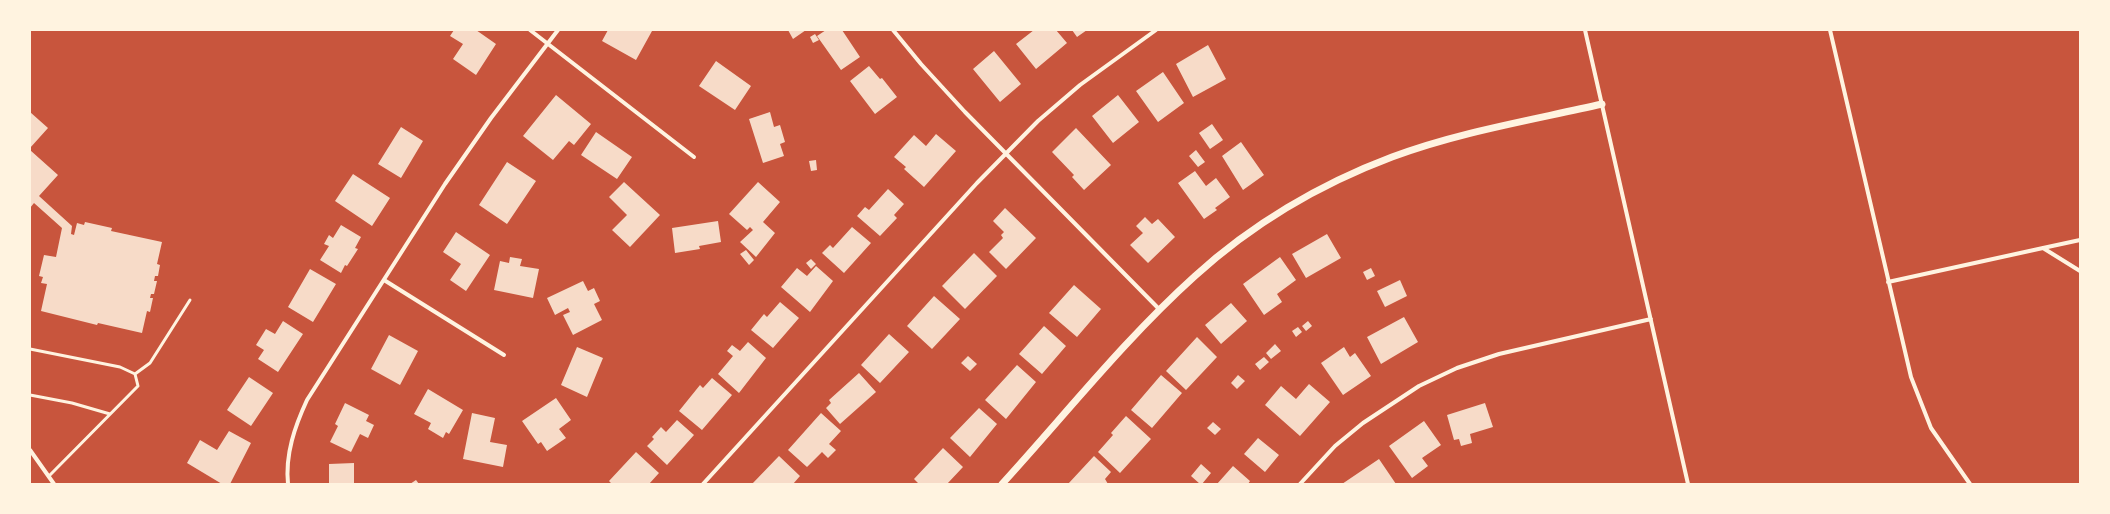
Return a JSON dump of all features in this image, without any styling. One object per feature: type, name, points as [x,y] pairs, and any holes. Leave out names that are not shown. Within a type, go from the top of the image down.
[{"type":"street","points":[[530,30],[694,157]]},
{"type":"street","points":[[288,484],[290,448],[296,424],[308,400],[445,184],[558,30]]},
{"type":"street","points":[[893,30],[921,64],[1006,154],[1160,310]]},
{"type":"street","points":[[703,484],[1038,121],[1080,85],[1156,30]]},
{"type":"street","points":[[1585,30],[1688,484]]},
{"type":"street","points":[[1830,30],[1911,377],[1922,408],[1944,448],[1970,484]]},
{"type":"street","points":[[1002,484],[1160,310],[1195,276],[1233,245],[1278,214],[1337,180],[1415,149],[1470,134],[1602,104]]},
{"type":"street","points":[[1888,282],[2080,240]]},
{"type":"street","points":[[2043,248],[2080,271]]},
{"type":"street","points":[[384,280],[504,355]]},
{"type":"street","points":[[1300,484],[1335,446],[1363,423],[1419,386],[1451,371],[1499,354],[1650,319]]},
{"type":"street","points":[[30,450],[53,484]]},
{"type":"lane","points":[[135,374],[150,363],[190,300]]},
{"type":"lane","points":[[30,349],[120,367],[135,374]]},
{"type":"lane","points":[[48,476],[138,386],[135,374]]},
{"type":"lane","points":[[30,396],[72,403],[110,414]]},
{"type":"building","points":[[454,30],[476,30],[496,44],[476,75],[453,59],[463,44],[450,36]]},
{"type":"building","points":[[608,30],[652,31],[636,60],[602,41]]},
{"type":"building","points":[[788,30],[806,30],[793,39]]},
{"type":"building","points":[[826,30],[842,30],[860,57],[841,70],[817,36]]},
{"type":"building","points":[[1034,30],[1056,30],[1067,43],[1036,69],[1016,44]]},
{"type":"building","points":[[1072,30],[1087,30],[1077,37]]},
{"type":"building","points":[[815,34],[819,40],[813,43],[810,37]]},
{"type":"building","points":[[1208,45],[1226,79],[1193,97],[1176,64]]},
{"type":"building","points":[[994,51],[1021,84],[1000,102],[973,69]]},
{"type":"building","points":[[716,61],[751,86],[735,110],[699,86]]},
{"type":"building","points":[[869,66],[880,79],[882,78],[897,97],[875,114],[850,81]]},
{"type":"building","points":[[1163,72],[1184,103],[1158,122],[1136,91]]},
{"type":"building","points":[[556,95],[591,124],[574,145],[569,141],[553,160],[523,136]]},
{"type":"building","points":[[1118,95],[1139,122],[1113,143],[1092,116]]},
{"type":"building","points":[[30,112],[48,128],[30,148]]},
{"type":"building","points":[[770,112],[774,127],[780,125],[785,142],[780,144],[784,156],[763,163],[749,119]]},
{"type":"building","points":[[1212,124],[1223,140],[1210,149],[1199,133]]},
{"type":"building","points":[[401,127],[423,141],[401,178],[378,164]]},
{"type":"building","points":[[1076,128],[1111,165],[1084,190],[1072,177],[1074,175],[1052,152]]},
{"type":"building","points":[[596,132],[632,157],[617,179],[581,155]]},
{"type":"building","points":[[936,134],[956,151],[924,187],[904,169],[906,167],[894,157],[914,135],[926,146]]},
{"type":"building","points":[[1241,142],[1264,175],[1243,190],[1222,156]]},
{"type":"building","points":[[30,150],[58,175],[39,196],[72,226],[71,234],[74,235],[77,223],[84,225],[85,222],[112,228],[111,231],[162,242],[157,264],[160,265],[158,276],[155,276],[154,281],[157,281],[154,294],[151,294],[150,298],[153,298],[150,312],[147,311],[142,333],[98,323],[97,325],[41,311],[47,284],[41,283],[43,277],[39,276],[44,255],[56,257],[62,228],[34,203],[30,208]]},
{"type":"building","points":[[1196,150],[1205,162],[1198,167],[1189,156]]},
{"type":"building","points":[[816,160],[817,170],[811,171],[809,161]]},
{"type":"building","points":[[507,162],[536,181],[507,224],[479,205]]},
{"type":"building","points":[[1195,171],[1206,186],[1216,178],[1230,197],[1215,208],[1217,210],[1204,219],[1178,183]]},
{"type":"building","points":[[353,174],[390,198],[372,226],[335,201]]},
{"type":"building","points":[[624,182],[660,215],[630,247],[612,230],[627,215],[609,197]]},
{"type":"building","points":[[758,182],[780,202],[763,222],[775,233],[756,257],[740,242],[753,230],[750,227],[747,230],[729,214]]},
{"type":"building","points":[[888,189],[904,204],[894,215],[897,218],[880,236],[857,216],[865,207],[869,210]]},
{"type":"building","points":[[1005,208],[1036,238],[1006,269],[989,252],[1003,238],[1001,235],[1004,232],[993,221]]},
{"type":"building","points":[[1145,217],[1152,224],[1158,219],[1175,237],[1148,263],[1130,245],[1143,233],[1136,226]]},
{"type":"building","points":[[718,221],[721,242],[699,246],[700,249],[675,253],[672,228]]},
{"type":"building","points":[[341,225],[361,237],[355,248],[358,249],[347,266],[345,265],[341,273],[320,260],[329,246],[324,244],[329,235],[333,238]]},
{"type":"building","points":[[852,227],[871,243],[844,273],[822,253],[830,245],[833,248]]},
{"type":"building","points":[[456,232],[490,255],[466,291],[450,280],[461,264],[443,252]]},
{"type":"building","points":[[1327,234],[1341,258],[1306,278],[1292,254]]},
{"type":"building","points":[[746,250],[754,260],[749,265],[740,254]]},
{"type":"building","points":[[974,253],[997,276],[965,309],[942,286]]},
{"type":"building","points":[[510,257],[522,259],[520,266],[539,269],[533,298],[494,290],[500,261],[509,263]]},
{"type":"building","points":[[1280,257],[1296,280],[1277,294],[1282,302],[1264,315],[1243,284]]},
{"type":"building","points":[[811,259],[816,264],[811,269],[806,263]]},
{"type":"building","points":[[816,266],[833,281],[810,312],[781,287],[797,268],[807,276]]},
{"type":"building","points":[[1371,268],[1375,276],[1367,280],[1363,272]]},
{"type":"building","points":[[310,269],[336,284],[313,322],[288,307]]},
{"type":"building","points":[[1400,280],[1407,296],[1385,307],[1377,291]]},
{"type":"building","points":[[583,281],[588,291],[594,288],[600,301],[594,304],[602,320],[573,335],[563,315],[570,312],[568,308],[555,315],[547,298]]},
{"type":"building","points":[[1074,285],[1101,309],[1077,337],[1049,313]]},
{"type":"building","points":[[934,296],[960,319],[932,349],[907,326]]},
{"type":"building","points":[[780,302],[799,318],[773,348],[751,330],[764,314],[767,317]]},
{"type":"building","points":[[1231,303],[1247,321],[1221,344],[1205,325]]},
{"type":"building","points":[[1404,317],[1418,342],[1381,364],[1367,337]]},
{"type":"building","points":[[283,321],[303,334],[278,372],[258,359],[264,350],[256,345],[266,329],[275,334]]},
{"type":"building","points":[[1308,321],[1312,326],[1306,331],[1302,326]]},
{"type":"building","points":[[1044,326],[1066,346],[1042,374],[1019,354]]},
{"type":"building","points":[[1298,327],[1302,332],[1296,337],[1292,331]]},
{"type":"building","points":[[889,334],[909,352],[880,383],[861,365]]},
{"type":"building","points":[[389,335],[418,351],[400,385],[371,369]]},
{"type":"building","points":[[1197,337],[1217,357],[1186,390],[1166,371]]},
{"type":"building","points":[[748,342],[766,358],[739,393],[718,374],[733,356],[727,351],[732,345],[740,351]]},
{"type":"building","points":[[1275,344],[1281,351],[1271,359],[1266,353]]},
{"type":"building","points":[[577,347],[603,358],[587,397],[561,385]]},
{"type":"building","points":[[1344,347],[1350,357],[1355,353],[1371,376],[1343,395],[1321,363]]},
{"type":"building","points":[[968,356],[977,364],[970,371],[961,363]]},
{"type":"building","points":[[1264,357],[1269,362],[1260,370],[1255,364]]},
{"type":"building","points":[[1017,365],[1036,382],[1006,419],[985,400]]},
{"type":"building","points":[[859,373],[876,392],[840,424],[826,408],[831,403],[829,400]]},
{"type":"building","points":[[1161,375],[1182,393],[1152,428],[1131,410]]},
{"type":"building","points":[[1238,375],[1245,381],[1237,389],[1231,383]]},
{"type":"building","points":[[249,377],[273,393],[251,426],[227,410]]},
{"type":"building","points":[[712,378],[732,395],[702,430],[679,411],[700,385],[703,388]]},
{"type":"building","points":[[1309,384],[1330,402],[1300,436],[1265,405],[1281,386],[1296,399]]},
{"type":"building","points":[[428,389],[463,410],[449,434],[446,432],[443,438],[428,429],[431,423],[414,414]]},
{"type":"building","points":[[556,398],[571,420],[559,429],[566,438],[547,451],[541,442],[538,444],[522,421]]},
{"type":"building","points":[[345,403],[369,415],[366,421],[374,425],[368,438],[360,434],[351,452],[330,442],[338,426],[335,424]]},
{"type":"building","points":[[1485,403],[1493,427],[1470,434],[1472,443],[1461,446],[1459,439],[1454,440],[1447,415]]},
{"type":"building","points":[[979,408],[997,424],[970,457],[950,438]]},
{"type":"building","points":[[472,413],[495,418],[490,442],[507,445],[503,467],[463,459]]},
{"type":"building","points":[[821,413],[841,431],[829,444],[836,450],[828,458],[822,452],[807,467],[788,450]]},
{"type":"building","points":[[1126,416],[1151,439],[1120,473],[1098,452],[1113,435],[1111,433]]},
{"type":"building","points":[[677,420],[694,435],[667,465],[647,446],[654,439],[652,437],[661,427],[666,432]]},
{"type":"building","points":[[1424,421],[1441,445],[1422,458],[1428,466],[1412,478],[1389,446]]},
{"type":"building","points":[[1213,422],[1221,429],[1215,435],[1207,428]]},
{"type":"building","points":[[229,431],[251,443],[230,484],[222,484],[187,463],[200,440],[217,450]]},
{"type":"building","points":[[1258,438],[1279,455],[1265,472],[1244,454]]},
{"type":"building","points":[[943,448],[963,467],[947,484],[919,484],[914,479]]},
{"type":"building","points":[[636,452],[659,473],[649,484],[612,484],[609,481]]},
{"type":"building","points":[[779,456],[800,476],[793,484],[752,484]]},
{"type":"building","points":[[1094,456],[1111,472],[1105,479],[1108,484],[1068,484]]},
{"type":"building","points":[[1379,459],[1396,484],[1342,484]]},
{"type":"building","points":[[354,463],[354,484],[329,484],[329,464]]},
{"type":"building","points":[[1201,464],[1211,473],[1202,484],[1200,484],[1191,476]]},
{"type":"building","points":[[1233,466],[1250,481],[1248,484],[1217,484]]},
{"type":"building","points":[[416,480],[419,484],[410,484]]}]
